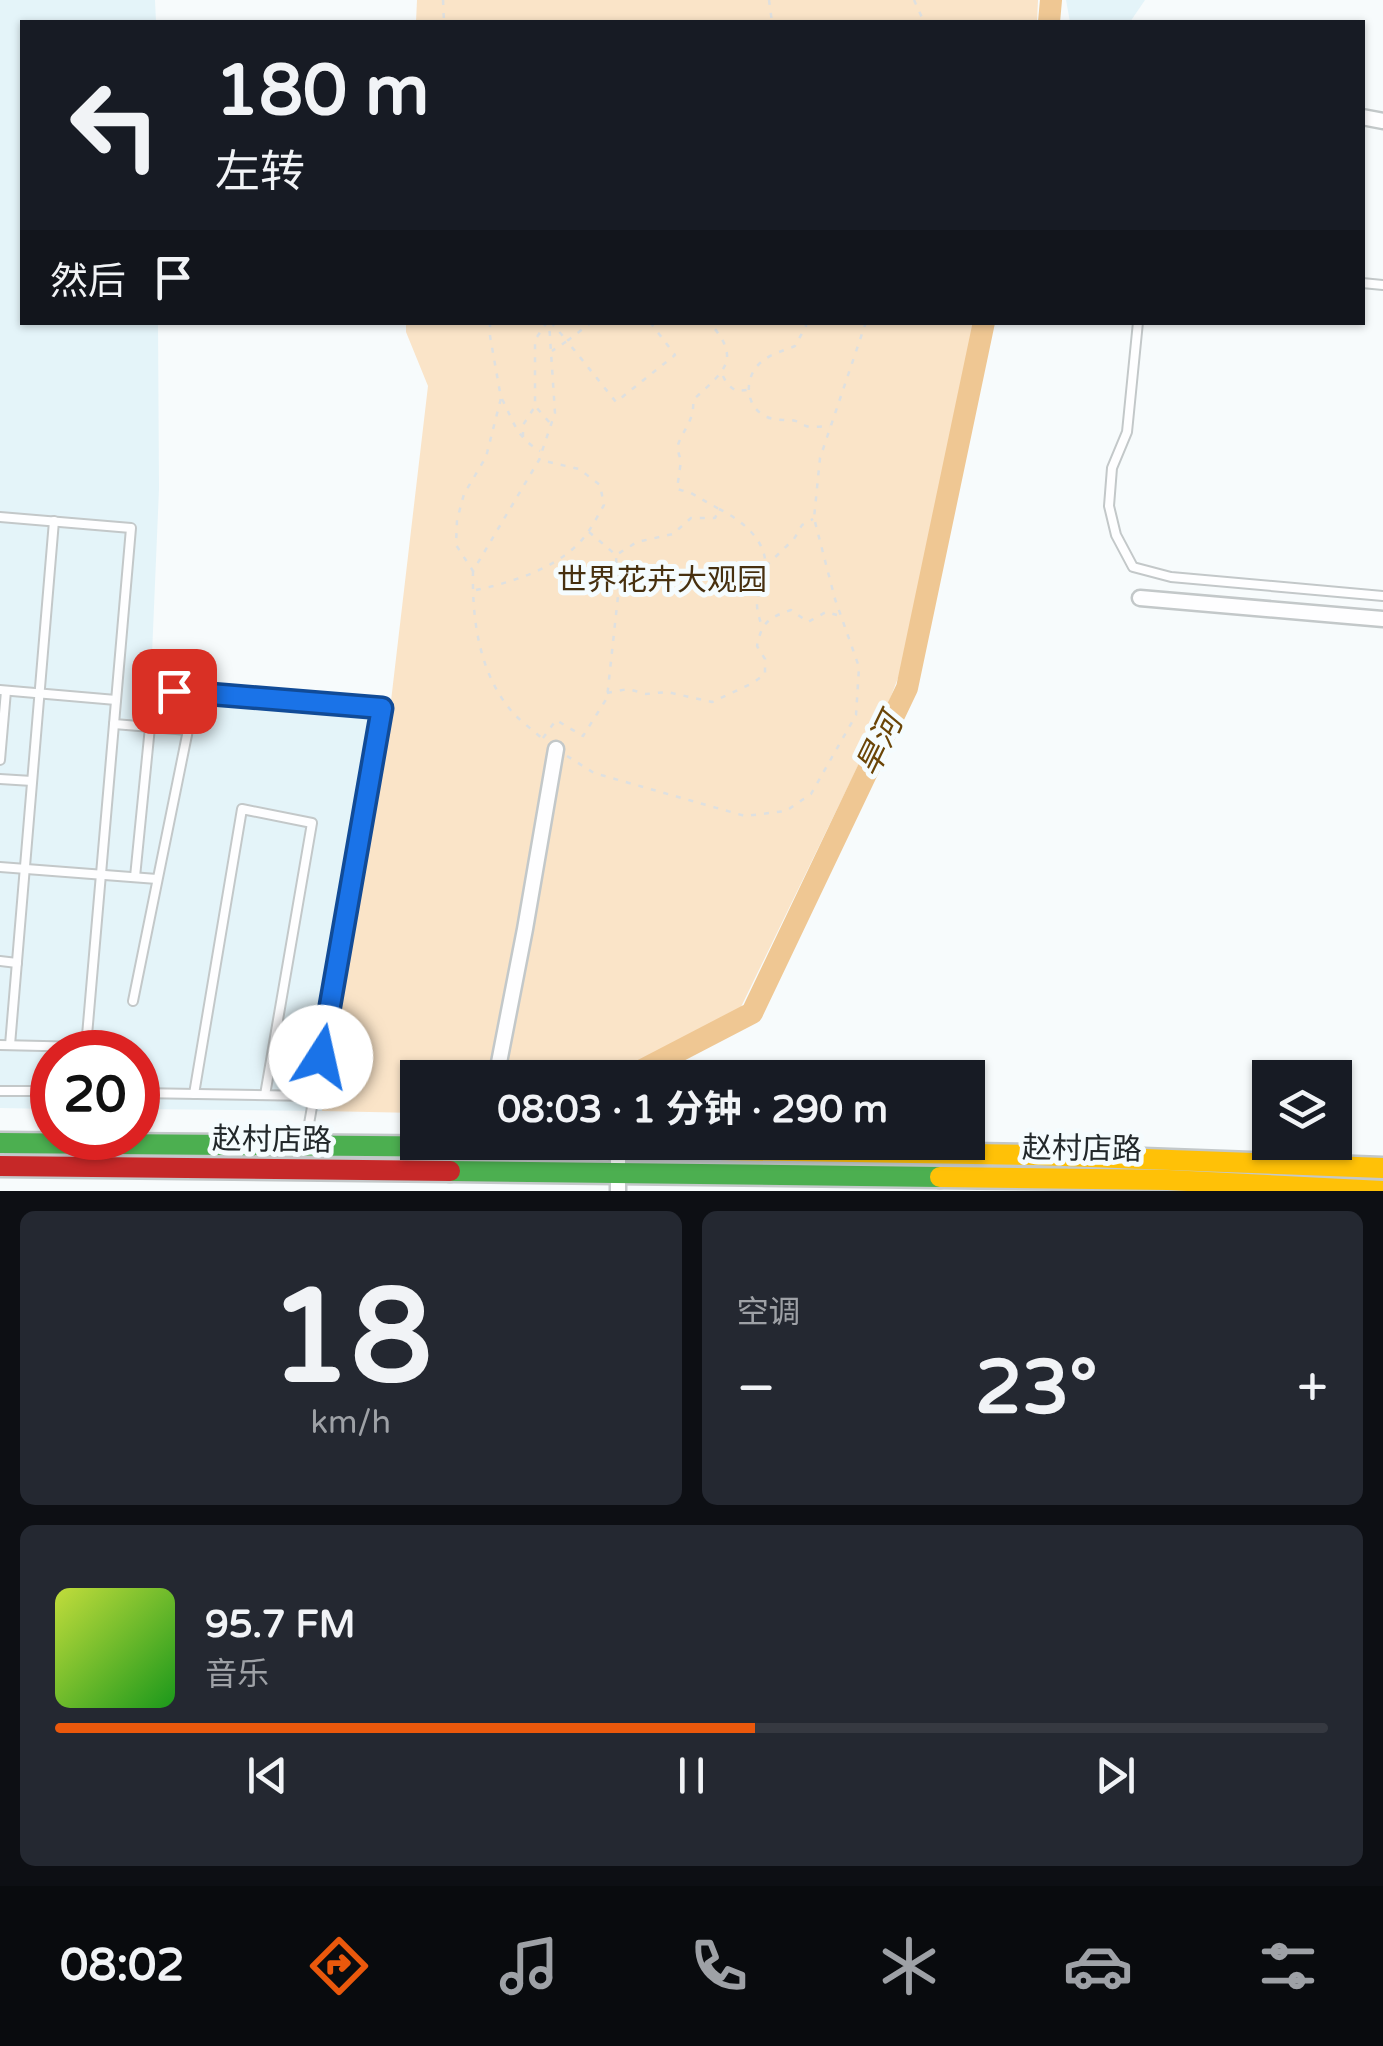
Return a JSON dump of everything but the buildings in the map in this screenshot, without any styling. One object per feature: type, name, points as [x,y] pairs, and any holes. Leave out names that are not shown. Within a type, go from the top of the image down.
[{"type":"main road","name":"赵村店路","points":[[0,1143],[400,1145]]},
{"type":"main road","name":"赵村店路","points":[[985,1155],[1383,1168]]},
{"type":"main road","points":[[1168,1186],[1170,1158]]},
{"type":"main road","name":"赵村店路","points":[[0,1166],[618,1183],[1383,1191]]},
{"type":"street","points":[[1140,598],[1383,619]]},
{"type":"street","points":[[500,1060],[556,750]]},
{"type":"lane","points":[[1138,325],[1127,432],[1112,468],[1108,506],[1116,535],[1133,567],[1172,578],[1383,596]]},
{"type":"lane","points":[[0,516],[130,528],[86,1046],[5,1045],[17,962],[54,521]]},
{"type":"lane","points":[[0,760],[3,690],[116,700]]},
{"type":"lane","points":[[174,691],[382,708],[305,1146]]},
{"type":"lane","points":[[114,724],[188,730],[133,1001]]},
{"type":"lane","points":[[135,878],[150,727]]},
{"type":"lane","points":[[0,778],[32,781]]},
{"type":"lane","points":[[194,1094],[242,810],[312,823],[265,1095]]},
{"type":"lane","points":[[0,866],[157,879]]},
{"type":"lane","points":[[0,961],[17,962]]},
{"type":"lane","points":[[0,1091],[30,1092]]},
{"type":"lane","points":[[160,1093],[314,1096]]},
{"type":"path","points":[[490,325],[501,398],[522,439],[542,452]]},
{"type":"path","points":[[522,439],[524,425],[535,406],[535,340],[547,325]]},
{"type":"path","points":[[549,325],[555,414],[539,460],[473,570],[475,628],[492,682],[514,714],[543,738],[556,720],[584,736],[608,693],[618,596],[616,554],[589,532]]},
{"type":"path","points":[[552,325],[616,402],[675,355],[652,325]]},
{"type":"path","points":[[551,352],[588,325]]},
{"type":"path","points":[[713,325],[726,340],[728,358],[721,373],[693,400],[694,412],[677,448],[682,461],[677,489],[691,493],[748,527],[761,546],[766,566]]},
{"type":"path","points":[[806,325],[795,346],[771,355],[750,376],[751,404],[777,421],[831,426]]},
{"type":"path","points":[[556,750],[594,773],[745,816],[786,811],[811,794],[856,715],[859,667],[840,615],[814,518],[820,458],[865,325]]},
{"type":"path","points":[[721,373],[726,384],[736,391],[748,390]]},
{"type":"path","points":[[473,570],[456,544],[457,520],[464,494],[486,457],[501,398]]},
{"type":"path","points":[[535,406],[551,424]]},
{"type":"path","points":[[473,590],[541,569],[565,554],[589,532],[604,504],[600,485],[580,469],[539,460]]},
{"type":"path","points":[[616,554],[637,542],[673,534],[691,518],[715,518],[719,508]]},
{"type":"path","points":[[763,627],[756,600],[766,566],[794,539],[802,525],[814,518]]},
{"type":"path","points":[[608,693],[667,692],[712,702],[765,674],[765,659],[757,646],[763,627],[772,617],[790,610],[808,622],[826,612],[840,615]]},
{"type":"shaded area","points":[[0,0],[155,0],[156,20],[20,20],[20,325],[158,325],[159,489],[151,678],[391,701],[322,1111],[160,1109],[160,1030],[30,1030],[30,1109],[0,1108]]},
{"type":"shaded area","points":[[1066,0],[1145,0],[1131,20],[1070,20]]},
{"type":"green space","points":[[417,0],[1038,0],[1037,20],[416,20]]},
{"type":"green space","name":"世界花卉大观园","points":[[406,325],[975,325],[920,621],[888,704],[741,1007],[671,1060],[400,1060],[400,1113],[322,1111],[391,701],[428,386]]},
{"type":"waterway","name":"旱河","points":[[1049,20],[1051,0]]},
{"type":"waterway","name":"旱河","points":[[662,1060],[752,1013],[907,688],[983,325]]},
{"type":"traffic: fast","points":[[0,1143],[400,1146]]},
{"type":"traffic: fast","points":[[450,1171],[940,1177]]},
{"type":"traffic: slow","points":[[985,1154],[1383,1168]]},
{"type":"traffic: slow","points":[[940,1177],[1168,1180],[1383,1191]]},
{"type":"traffic: jam","points":[[0,1166],[450,1171]]},
{"type":"route","points":[[174,691],[382,708],[321,1057]]}]
